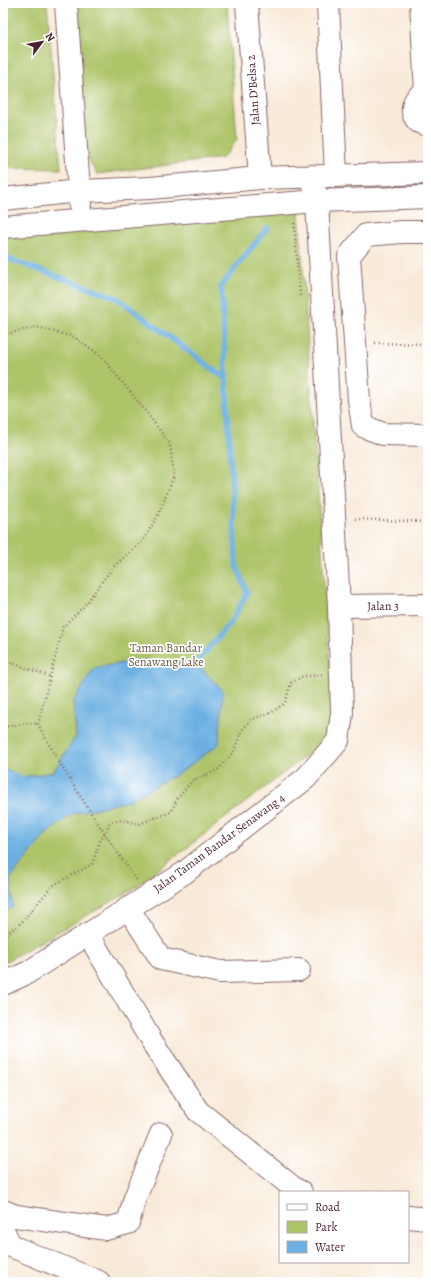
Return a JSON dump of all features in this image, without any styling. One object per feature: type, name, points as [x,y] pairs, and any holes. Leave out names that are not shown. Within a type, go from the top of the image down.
[{"type":"street","points":[[66,3],[80,220]]},
{"type":"street","name":"Jalan D'Belsa 2","points":[[247,3],[260,178]]},
{"type":"street","points":[[328,3],[336,176]]},
{"type":"street","points":[[421,3],[427,92],[418,97],[413,105],[414,114],[419,122],[428,125]]},
{"type":"street","points":[[3,199],[79,191],[150,188],[260,178],[428,173]]},
{"type":"street","name":"Jalan Taman Bandar Senawang 4","points":[[3,984],[27,972],[184,873],[306,778],[338,741],[342,713],[339,606],[317,201],[312,176]]},
{"type":"street","points":[[3,227],[317,201],[428,197]]},
{"type":"street","points":[[428,232],[402,232],[366,235],[349,256],[354,343],[363,426],[383,434],[428,435]]},
{"type":"street","name":"Jalan 3","points":[[339,606],[428,605]]},
{"type":"street","points":[[128,908],[161,959],[220,972],[299,970]]},
{"type":"street","points":[[88,934],[152,1042],[198,1111],[299,1191]]},
{"type":"street","points":[[3,1211],[16,1216],[106,1229],[128,1223],[135,1198],[161,1134]]},
{"type":"street","points":[[409,1217],[428,1219]]},
{"type":"street","points":[[3,1230],[11,1246],[99,1282]]},
{"type":"path","points":[[293,215],[301,302]]},
{"type":"path","points":[[3,335],[36,327],[74,337],[100,356],[140,404],[170,444],[174,476],[158,515],[143,541],[113,567],[84,606],[63,627],[52,677],[38,724],[58,760],[91,813],[147,896]]},
{"type":"path","points":[[354,343],[428,344]]},
{"type":"path","points":[[353,519],[428,522]]},
{"type":"path","points":[[3,660],[52,677]]},
{"type":"path","points":[[3,936],[22,922],[52,886],[92,864],[100,841],[110,822],[122,820],[139,824],[171,812],[177,799],[193,780],[218,770],[234,751],[242,730],[252,719],[271,713],[285,703],[291,683],[303,676],[341,674]]},
{"type":"path","points":[[3,727],[28,723],[38,724]]},
{"type":"green space","points":[[3,3],[47,3],[61,169],[3,168]]},
{"type":"green space","points":[[72,3],[227,3],[237,139],[223,158],[97,174],[81,147]]},
{"type":"green space","name":"Taman Bandar Senawang Lake","points":[[299,211],[333,713],[324,742],[132,890],[3,963],[3,237]]},
{"type":"water","points":[[139,660],[196,663],[223,691],[219,744],[181,772],[128,801],[72,814],[45,835],[10,879],[13,907],[3,912],[3,768],[23,777],[53,772],[76,736],[73,702],[94,668]]},
{"type":"waterway","points":[[196,663],[232,620],[247,593],[236,565],[221,286],[267,228]]},
{"type":"waterway","points":[[3,257],[117,298],[226,379]]}]
